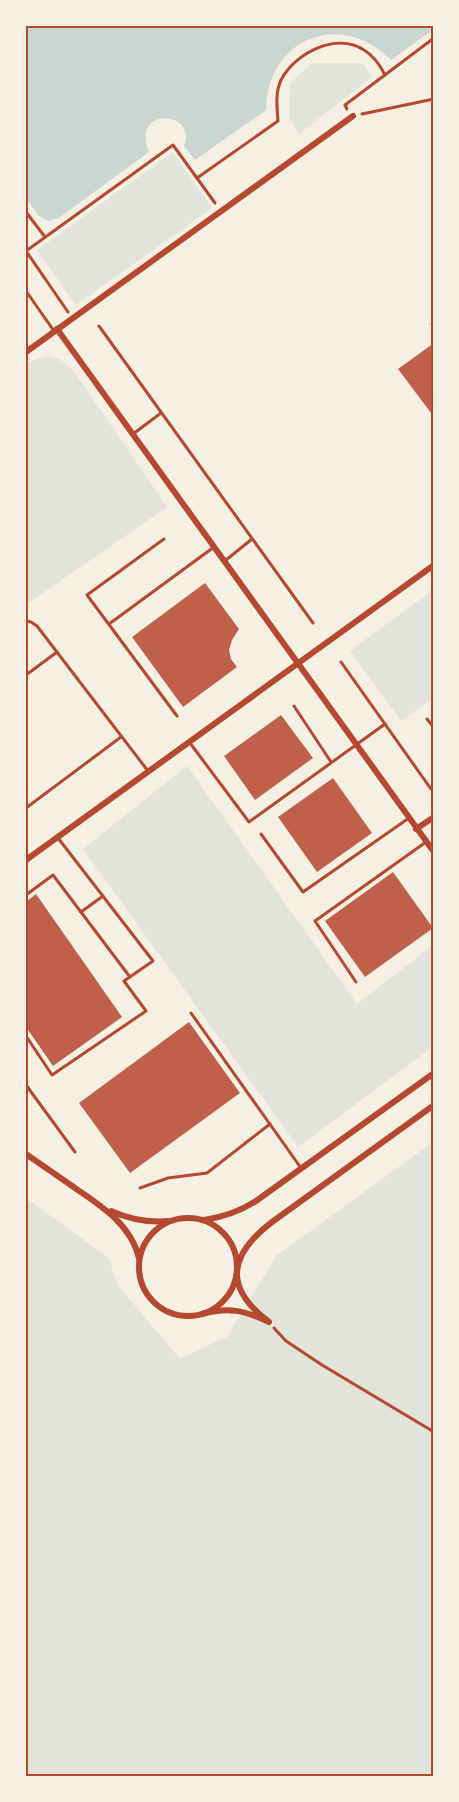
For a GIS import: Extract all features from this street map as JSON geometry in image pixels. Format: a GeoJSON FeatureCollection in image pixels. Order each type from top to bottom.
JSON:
{"type":"FeatureCollection","features":[{"type":"Feature","properties":{"kind":"street"},"geometry":{"type":"LineString","coordinates":[[26,351],[352,116]]}},
{"type":"Feature","properties":{"kind":"street"},"geometry":{"type":"LineString","coordinates":[[55,330],[133,434],[434,852]]}},
{"type":"Feature","properties":{"kind":"street"},"geometry":{"type":"LineString","coordinates":[[26,860],[434,565]]}},
{"type":"Feature","properties":{"kind":"street"},"geometry":{"type":"LineString","coordinates":[[416,829],[434,817]]}},
{"type":"Feature","properties":{"kind":"street"},"geometry":{"type":"LineString","coordinates":[[203,1220],[241,1211],[434,1073]]}},
{"type":"Feature","properties":{"kind":"street"},"geometry":{"type":"LineString","coordinates":[[202,1314],[210,1311],[225,1299],[235,1282],[238,1265],[248,1246],[264,1228],[434,1105]]}},
{"type":"Feature","properties":{"kind":"street"},"geometry":{"type":"LineString","coordinates":[[26,1154],[120,1222],[137,1252],[144,1290],[156,1304],[173,1314],[192,1316],[216,1310],[231,1310],[268,1322]]}},
{"type":"Feature","properties":{"kind":"street"},"geometry":{"type":"LineString","coordinates":[[102,1207],[134,1219],[152,1221],[194,1218],[203,1220],[220,1230],[227,1237],[235,1254],[238,1285],[244,1298],[268,1322]]}},
{"type":"Feature","properties":{"kind":"street"},"geometry":{"type":"LineString","coordinates":[[140,1262],[145,1243],[151,1235],[175,1220]]}},
{"type":"Feature","properties":{"kind":"lane"},"geometry":{"type":"LineString","coordinates":[[26,291],[55,330]]}},
{"type":"Feature","properties":{"kind":"lane"},"geometry":{"type":"LineString","coordinates":[[26,304],[32,300]]}},
{"type":"Feature","properties":{"kind":"lane"},"geometry":{"type":"LineString","coordinates":[[99,326],[313,623]]}},
{"type":"Feature","properties":{"kind":"lane"},"geometry":{"type":"LineString","coordinates":[[133,434],[161,413]]}},
{"type":"Feature","properties":{"kind":"lane"},"geometry":{"type":"LineString","coordinates":[[164,539],[87,595],[177,716]]}},
{"type":"Feature","properties":{"kind":"lane"},"geometry":{"type":"LineString","coordinates":[[224,561],[252,539]]}},
{"type":"Feature","properties":{"kind":"lane"},"geometry":{"type":"LineString","coordinates":[[109,624],[214,547]]}},
{"type":"Feature","properties":{"kind":"lane"},"geometry":{"type":"LineString","coordinates":[[26,621],[37,626],[148,771]]}},
{"type":"Feature","properties":{"kind":"lane"},"geometry":{"type":"LineString","coordinates":[[26,675],[57,652]]}},
{"type":"Feature","properties":{"kind":"lane"},"geometry":{"type":"LineString","coordinates":[[341,662],[431,789]]}},
{"type":"Feature","properties":{"kind":"lane"},"geometry":{"type":"LineString","coordinates":[[294,706],[332,762]]}},
{"type":"Feature","properties":{"kind":"lane"},"geometry":{"type":"LineString","coordinates":[[427,719],[434,728]]}},
{"type":"Feature","properties":{"kind":"lane"},"geometry":{"type":"LineString","coordinates":[[189,741],[249,822],[385,724]]}},
{"type":"Feature","properties":{"kind":"lane"},"geometry":{"type":"LineString","coordinates":[[26,808],[121,736]]}},
{"type":"Feature","properties":{"kind":"lane"},"geometry":{"type":"LineString","coordinates":[[261,834],[303,892],[409,818]]}},
{"type":"Feature","properties":{"kind":"lane"},"geometry":{"type":"LineString","coordinates":[[26,1036],[52,1075],[146,1011],[124,981],[153,961],[58,837]]}},
{"type":"Feature","properties":{"kind":"lane"},"geometry":{"type":"LineString","coordinates":[[356,982],[315,921],[426,842]]}},
{"type":"Feature","properties":{"kind":"lane"},"geometry":{"type":"LineString","coordinates":[[26,895],[53,875],[130,977]]}},
{"type":"Feature","properties":{"kind":"lane"},"geometry":{"type":"LineString","coordinates":[[81,912],[103,896]]}},
{"type":"Feature","properties":{"kind":"lane"},"geometry":{"type":"LineString","coordinates":[[191,1013],[302,1168]]}},
{"type":"Feature","properties":{"kind":"lane"},"geometry":{"type":"LineString","coordinates":[[26,1085],[75,1152]]}},
{"type":"Feature","properties":{"kind":"lane"},"geometry":{"type":"LineString","coordinates":[[140,1188],[168,1178],[207,1173],[270,1124]]}},
{"type":"Feature","properties":{"kind":"path"},"geometry":{"type":"LineString","coordinates":[[434,38],[345,105],[352,116],[434,99]]}},
{"type":"Feature","properties":{"kind":"path"},"geometry":{"type":"LineString","coordinates":[[197,178],[278,121],[276,99],[281,80],[293,64],[308,52],[326,45],[345,44],[363,49],[378,62],[385,75]]}},
{"type":"Feature","properties":{"kind":"path"},"geometry":{"type":"LineString","coordinates":[[72,318],[26,251],[173,145],[221,211]]}},
{"type":"Feature","properties":{"kind":"path"},"geometry":{"type":"LineString","coordinates":[[26,212],[45,237]]}},
{"type":"Feature","properties":{"kind":"path"},"geometry":{"type":"LineString","coordinates":[[268,1322],[286,1341],[322,1365],[434,1432]]}},
{"type":"Feature","properties":{"kind":"shaded area"},"geometry":{"type":"Polygon","coordinates":[[[26,26],[433,26],[434,29],[391,60],[371,45],[351,36],[330,34],[310,39],[293,49],[279,65],[270,85],[266,110],[195,160],[184,146],[186,134],[182,125],[165,118],[155,120],[148,127],[146,137],[149,152],[60,217],[48,221],[38,215],[26,198],[26,26]]]}},
{"type":"Feature","properties":{"kind":"shaded area"},"geometry":{"type":"Polygon","coordinates":[[[313,63],[362,63],[372,77],[299,134],[289,118],[290,83],[313,63]]]}},
{"type":"Feature","properties":{"kind":"shaded area"},"geometry":{"type":"Polygon","coordinates":[[[173,152],[212,208],[76,305],[37,250],[173,152]]]}},
{"type":"Feature","properties":{"kind":"shaded area"},"geometry":{"type":"Polygon","coordinates":[[[47,356],[60,359],[73,370],[167,507],[26,605],[26,365],[47,356]]]}},
{"type":"Feature","properties":{"kind":"shaded area"},"geometry":{"type":"Polygon","coordinates":[[[433,590],[433,698],[401,721],[350,651],[433,590]]]}},
{"type":"Feature","properties":{"kind":"shaded area"},"geometry":{"type":"Polygon","coordinates":[[[187,766],[357,1004],[433,945],[433,1047],[298,1147],[83,849],[187,766]]]}},
{"type":"Feature","properties":{"kind":"shaded area"},"geometry":{"type":"Polygon","coordinates":[[[433,1142],[433,1776],[26,1776],[26,1198],[109,1258],[117,1284],[180,1359],[228,1336],[276,1256],[433,1142]]]}},
{"type":"Feature","properties":{"kind":"building"},"geometry":{"type":"Polygon","coordinates":[[[434,343],[434,417],[398,369],[434,343]]]}},
{"type":"Feature","properties":{"kind":"building"},"geometry":{"type":"Polygon","coordinates":[[[205,583],[239,629],[229,650],[231,659],[237,667],[183,707],[132,637],[205,583]]]}},
{"type":"Feature","properties":{"kind":"building"},"geometry":{"type":"Polygon","coordinates":[[[281,715],[313,758],[255,800],[224,756],[281,715]]]}},
{"type":"Feature","properties":{"kind":"building"},"geometry":{"type":"Polygon","coordinates":[[[333,778],[372,833],[317,872],[278,817],[333,778]]]}},
{"type":"Feature","properties":{"kind":"building"},"geometry":{"type":"Polygon","coordinates":[[[393,872],[433,928],[365,977],[325,921],[393,872]]]}},
{"type":"Feature","properties":{"kind":"building"},"geometry":{"type":"Polygon","coordinates":[[[36,894],[122,1017],[53,1066],[26,1027],[26,902],[36,894]]]}},
{"type":"Feature","properties":{"kind":"building"},"geometry":{"type":"Polygon","coordinates":[[[189,1022],[240,1093],[130,1173],[79,1103],[189,1022]]]}}]}
